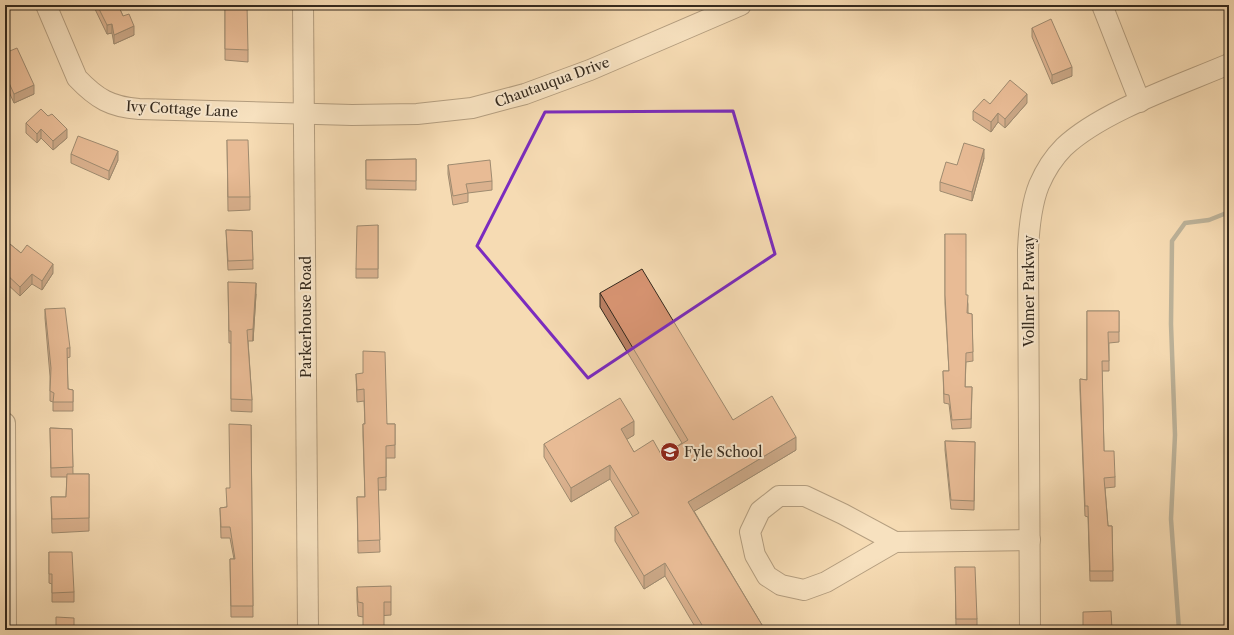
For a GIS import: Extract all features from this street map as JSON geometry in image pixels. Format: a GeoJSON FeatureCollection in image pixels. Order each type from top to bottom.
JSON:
{"type":"FeatureCollection","features":[{"type":"Feature","properties":{"kind":"street","name":"Ivy Cottage Lane"},"geometry":{"type":"LineString","coordinates":[[46,5],[77,78],[85,87],[108,103],[124,108],[139,109],[304,113]]}},
{"type":"Feature","properties":{"kind":"street","name":"Parkerhouse Road"},"geometry":{"type":"LineString","coordinates":[[303,5],[308,630]]}},
{"type":"Feature","properties":{"kind":"street","name":"Chautauqua Drive"},"geometry":{"type":"LineString","coordinates":[[304,113],[417,114],[465,109],[497,102],[525,94],[590,70],[741,5]]}},
{"type":"Feature","properties":{"kind":"street"},"geometry":{"type":"LineString","coordinates":[[1102,5],[1140,102]]}},
{"type":"Feature","properties":{"kind":"street","name":"Vollmer Parkway"},"geometry":{"type":"LineString","coordinates":[[1030,630],[1028,250],[1033,205],[1039,185],[1050,165],[1064,147],[1083,132],[1140,102],[1229,64]]}},
{"type":"Feature","properties":{"kind":"street"},"geometry":{"type":"LineString","coordinates":[[5,423],[6,630]]}},
{"type":"Feature","properties":{"kind":"street"},"geometry":{"type":"LineString","coordinates":[[895,542],[826,582],[804,590],[781,585],[767,576],[754,555],[750,532],[760,511],[779,496],[805,496],[843,514],[895,542],[1030,540]]}},
{"type":"Feature","properties":{"kind":"highlighted area"},"geometry":{"type":"Polygon","coordinates":[[[733,111],[775,254],[588,378],[477,246],[545,112],[733,111]]]}},
{"type":"Feature","properties":{"kind":"building"},"geometry":{"type":"Polygon","coordinates":[[[97,5],[118,5],[123,16],[129,14],[134,26],[114,35],[112,24],[107,25],[97,5]]]}},
{"type":"Feature","properties":{"kind":"building"},"geometry":{"type":"Polygon","coordinates":[[[225,5],[247,5],[248,50],[225,49],[225,5]]]}},
{"type":"Feature","properties":{"kind":"building"},"geometry":{"type":"Polygon","coordinates":[[[1051,19],[1072,67],[1052,75],[1032,28],[1051,19]]]}},
{"type":"Feature","properties":{"kind":"building"},"geometry":{"type":"Polygon","coordinates":[[[17,48],[34,85],[14,94],[5,74],[5,53],[17,48]]]}},
{"type":"Feature","properties":{"kind":"building"},"geometry":{"type":"Polygon","coordinates":[[[1010,80],[1027,94],[1005,119],[998,113],[991,122],[973,111],[984,99],[990,104],[1010,80]]]}},
{"type":"Feature","properties":{"kind":"building"},"geometry":{"type":"Polygon","coordinates":[[[41,109],[48,116],[52,114],[67,129],[53,141],[41,129],[37,134],[26,123],[41,109]]]}},
{"type":"Feature","properties":{"kind":"building"},"geometry":{"type":"Polygon","coordinates":[[[78,136],[118,151],[109,171],[71,154],[78,136]]]}},
{"type":"Feature","properties":{"kind":"building"},"geometry":{"type":"Polygon","coordinates":[[[227,140],[248,140],[250,197],[228,197],[227,140]]]}},
{"type":"Feature","properties":{"kind":"building"},"geometry":{"type":"Polygon","coordinates":[[[964,143],[984,149],[972,192],[940,182],[946,162],[957,165],[964,143]]]}},
{"type":"Feature","properties":{"kind":"building"},"geometry":{"type":"Polygon","coordinates":[[[416,159],[416,181],[366,180],[366,160],[416,159]]]}},
{"type":"Feature","properties":{"kind":"building"},"geometry":{"type":"Polygon","coordinates":[[[490,160],[492,181],[466,184],[468,193],[453,196],[448,165],[490,160]]]}},
{"type":"Feature","properties":{"kind":"building"},"geometry":{"type":"Polygon","coordinates":[[[378,225],[378,269],[356,269],[357,226],[378,225]]]}},
{"type":"Feature","properties":{"kind":"building"},"geometry":{"type":"Polygon","coordinates":[[[226,230],[252,231],[253,260],[228,261],[226,230]]]}},
{"type":"Feature","properties":{"kind":"building"},"geometry":{"type":"Polygon","coordinates":[[[945,234],[966,234],[966,295],[968,295],[967,313],[972,314],[973,352],[966,353],[965,387],[972,387],[971,419],[952,420],[949,395],[944,394],[943,371],[949,371],[945,295],[945,234]]]}},
{"type":"Feature","properties":{"kind":"building"},"geometry":{"type":"Polygon","coordinates":[[[5,240],[21,253],[27,245],[53,264],[42,281],[32,274],[20,287],[5,273],[5,240]]]}},
{"type":"Feature","properties":{"kind":"building"},"geometry":{"type":"Polygon","coordinates":[[[642,269],[733,420],[772,396],[796,437],[688,502],[765,630],[705,630],[665,563],[644,576],[615,527],[639,513],[610,465],[571,488],[544,444],[620,398],[634,421],[621,429],[634,452],[653,440],[662,456],[688,440],[600,293],[642,269]]]}},
{"type":"Feature","properties":{"kind":"building"},"geometry":{"type":"Polygon","coordinates":[[[228,282],[256,283],[253,329],[247,330],[252,400],[231,399],[231,331],[229,331],[228,282]]]}},
{"type":"Feature","properties":{"kind":"building"},"geometry":{"type":"Polygon","coordinates":[[[65,308],[70,348],[67,348],[68,389],[73,390],[73,402],[53,402],[54,393],[50,391],[51,368],[45,309],[65,308]]]}},
{"type":"Feature","properties":{"kind":"building"},"geometry":{"type":"Polygon","coordinates":[[[1087,311],[1119,311],[1119,332],[1108,332],[1109,361],[1102,361],[1104,451],[1114,451],[1115,477],[1104,478],[1108,526],[1112,526],[1113,571],[1090,571],[1088,506],[1085,506],[1080,379],[1087,380],[1087,311]]]}},
{"type":"Feature","properties":{"kind":"building"},"geometry":{"type":"Polygon","coordinates":[[[363,351],[385,352],[387,424],[395,424],[395,445],[386,446],[386,477],[378,478],[380,540],[358,541],[357,497],[365,497],[363,424],[365,424],[364,389],[357,390],[356,374],[363,373],[363,351]]]}},
{"type":"Feature","properties":{"kind":"building"},"geometry":{"type":"Polygon","coordinates":[[[229,424],[251,425],[253,606],[231,606],[230,559],[235,559],[230,527],[221,527],[220,508],[227,507],[226,488],[230,488],[229,424]]]}},
{"type":"Feature","properties":{"kind":"building"},"geometry":{"type":"Polygon","coordinates":[[[50,428],[72,429],[73,467],[51,468],[50,428]]]}},
{"type":"Feature","properties":{"kind":"building"},"geometry":{"type":"Polygon","coordinates":[[[945,441],[975,442],[974,501],[951,500],[945,441]]]}},
{"type":"Feature","properties":{"kind":"building"},"geometry":{"type":"Polygon","coordinates":[[[67,474],[89,474],[89,518],[52,519],[51,497],[66,497],[67,474]]]}},
{"type":"Feature","properties":{"kind":"building"},"geometry":{"type":"Polygon","coordinates":[[[49,552],[72,552],[74,592],[52,593],[52,574],[49,574],[49,552]]]}},
{"type":"Feature","properties":{"kind":"building"},"geometry":{"type":"Polygon","coordinates":[[[955,567],[975,567],[977,619],[956,619],[955,567]]]}},
{"type":"Feature","properties":{"kind":"building"},"geometry":{"type":"Polygon","coordinates":[[[391,586],[391,602],[384,602],[384,630],[363,630],[363,603],[358,602],[357,587],[391,586]]]}},
{"type":"Feature","properties":{"kind":"building"},"geometry":{"type":"Polygon","coordinates":[[[1111,611],[1112,630],[1083,630],[1083,612],[1111,611]]]}},
{"type":"Feature","properties":{"kind":"building"},"geometry":{"type":"Polygon","coordinates":[[[56,617],[74,618],[74,630],[56,630],[56,617]]]}},
{"type":"Feature","properties":{"kind":"building"},"geometry":{"type":"Polygon","coordinates":[[[231,627],[254,627],[254,630],[231,630],[231,627]]]}},
{"type":"Feature","properties":{"kind":"waterway"},"geometry":{"type":"LineString","coordinates":[[1179,630],[1171,519],[1175,435],[1171,324],[1172,241],[1185,223],[1209,220],[1229,212]]}},
{"type":"Feature","properties":{"kind":"place","name":"Fyle School"},"geometry":{"type":"Point","coordinates":[670,452]}}]}
